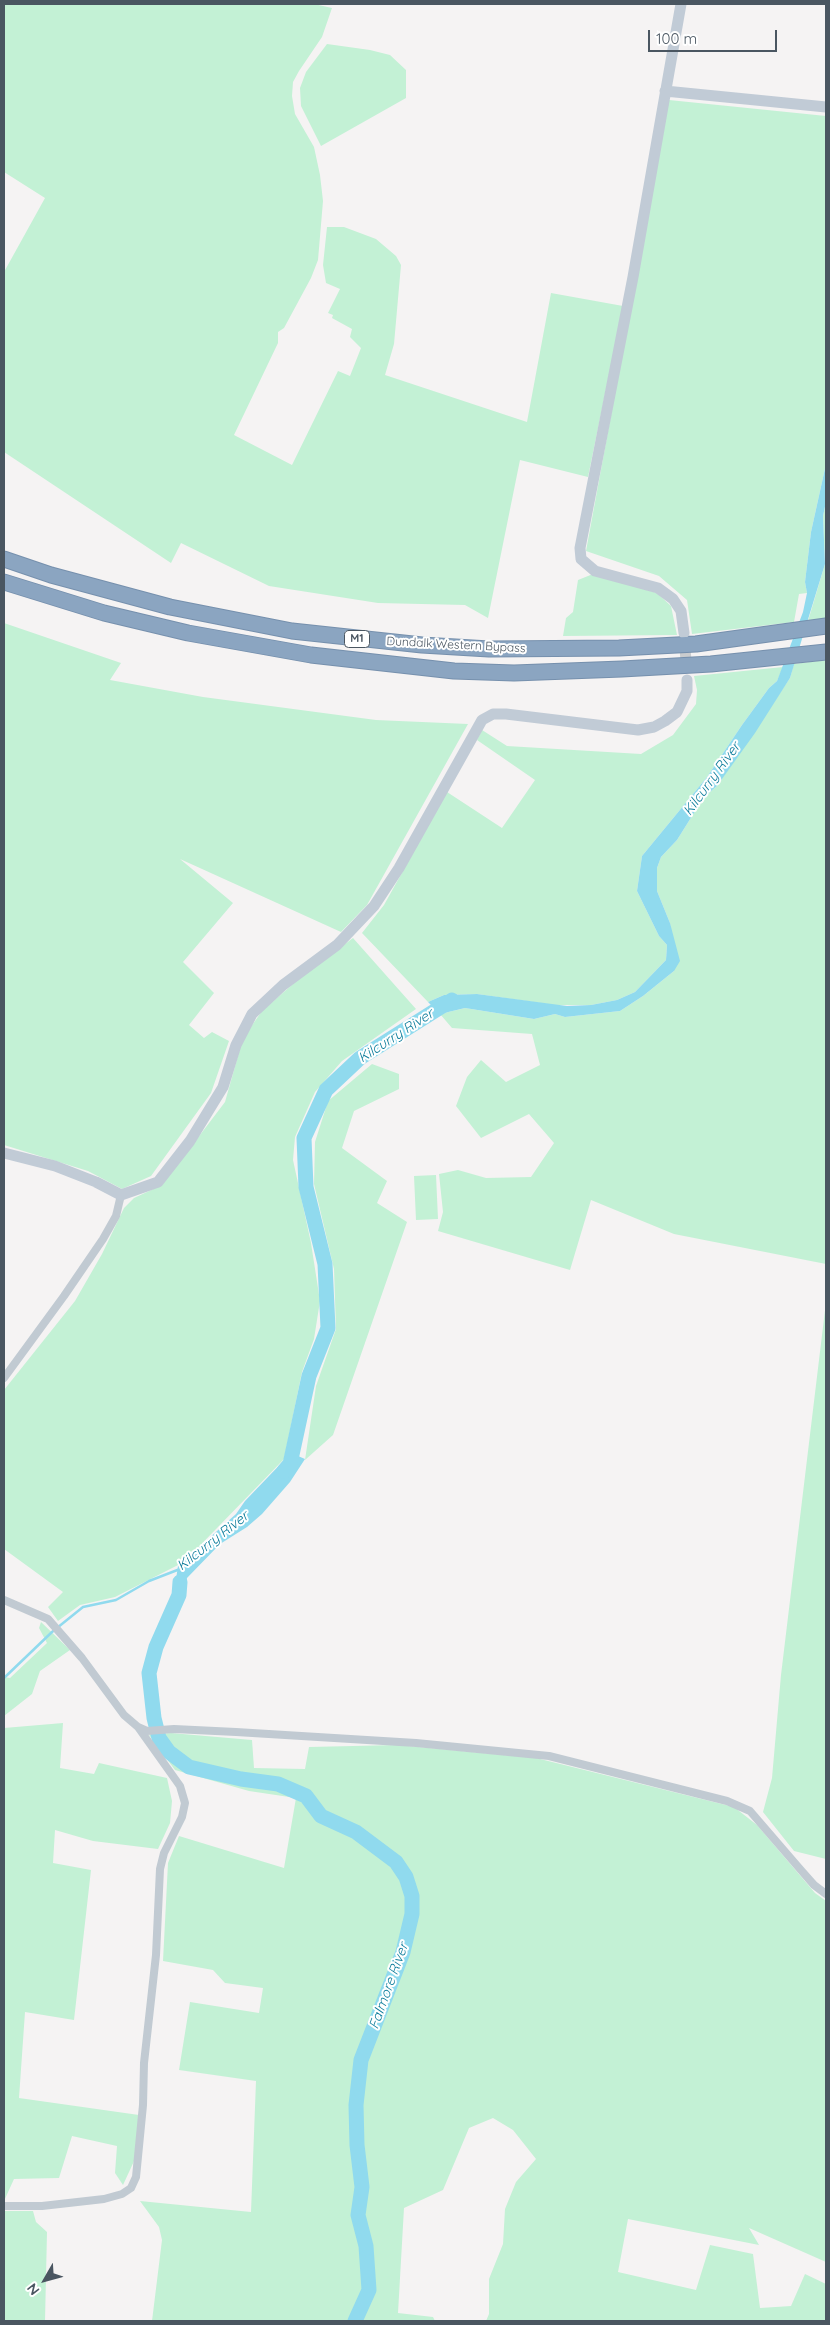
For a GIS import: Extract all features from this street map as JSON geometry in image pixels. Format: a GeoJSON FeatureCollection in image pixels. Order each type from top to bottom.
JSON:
{"type":"FeatureCollection","features":[{"type":"Feature","properties":{"kind":"highway","name":"Dundalk Western Bypass"},"geometry":{"type":"LineString","coordinates":[[4,559],[51,575],[170,608],[292,631],[422,646],[536,649],[619,648],[696,644],[822,627]]}},
{"type":"Feature","properties":{"kind":"highway","name":"Dundalk Western Bypass"},"geometry":{"type":"LineString","coordinates":[[4,582],[104,613],[188,633],[311,655],[454,671],[514,673],[622,670],[819,653]]}},
{"type":"Feature","properties":{"kind":"street"},"geometry":{"type":"LineString","coordinates":[[681,4],[633,277],[580,548],[581,559],[595,571],[651,586],[673,599],[681,611],[684,633]]}},
{"type":"Feature","properties":{"kind":"street"},"geometry":{"type":"LineString","coordinates":[[665,91],[826,107]]}},
{"type":"Feature","properties":{"kind":"street"},"geometry":{"type":"LineString","coordinates":[[4,1153],[55,1166],[96,1182],[121,1195],[158,1182],[190,1141],[223,1088],[236,1045],[252,1014],[283,985],[337,945],[374,906],[398,868],[482,720],[493,714],[638,730],[654,727],[677,712],[687,691],[687,680]]}},
{"type":"Feature","properties":{"kind":"street"},"geometry":{"type":"LineString","coordinates":[[4,1378],[103,1239],[116,1216],[121,1195]]}},
{"type":"Feature","properties":{"kind":"street"},"geometry":{"type":"LineString","coordinates":[[4,1600],[48,1619],[66,1639],[124,1715],[138,1727],[180,1786],[185,1803],[182,1817],[164,1853],[160,1869],[156,1955],[144,2063],[143,2105],[136,2176],[131,2188],[122,2194],[104,2199],[42,2206],[4,2206]]}},
{"type":"Feature","properties":{"kind":"street"},"geometry":{"type":"LineString","coordinates":[[138,1727],[147,1730],[174,1729],[416,1743],[543,1754],[718,1798],[750,1811],[809,1880],[826,1894]]}},
{"type":"Feature","properties":{"kind":"green space"},"geometry":{"type":"Polygon","coordinates":[[[4,4],[314,4],[332,8],[322,37],[293,82],[292,96],[295,114],[314,147],[320,175],[323,201],[318,260],[311,278],[284,328],[278,332],[278,343],[234,435],[292,465],[338,371],[350,376],[361,348],[350,337],[352,329],[332,318],[333,315],[328,313],[340,289],[326,283],[323,265],[327,227],[344,227],[376,239],[396,256],[401,265],[394,344],[385,375],[527,422],[551,293],[623,306],[588,477],[520,460],[488,618],[465,605],[378,603],[269,586],[181,543],[171,563],[4,452],[4,272],[45,198],[4,172],[4,4]]]}},
{"type":"Feature","properties":{"kind":"green space"},"geometry":{"type":"Polygon","coordinates":[[[327,44],[390,55],[406,70],[406,98],[321,146],[301,106],[300,88],[306,72],[327,44]]]}},
{"type":"Feature","properties":{"kind":"green space"},"geometry":{"type":"Polygon","coordinates":[[[669,100],[826,116],[826,464],[811,532],[805,582],[807,593],[799,594],[794,622],[692,634],[687,600],[659,576],[586,551],[669,100]]]}},
{"type":"Feature","properties":{"kind":"green space"},"geometry":{"type":"Polygon","coordinates":[[[826,502],[826,619],[808,621],[825,564],[823,516],[826,502]]]}},
{"type":"Feature","properties":{"kind":"green space"},"geometry":{"type":"Polygon","coordinates":[[[593,574],[657,593],[671,606],[677,635],[563,636],[566,618],[573,612],[578,580],[593,574]]]}},
{"type":"Feature","properties":{"kind":"green space"},"geometry":{"type":"Polygon","coordinates":[[[4,623],[121,663],[110,680],[203,697],[376,720],[468,724],[367,905],[341,932],[180,859],[233,903],[183,962],[214,993],[189,1025],[204,1038],[212,1032],[229,1041],[211,1093],[151,1176],[122,1189],[88,1171],[4,1145],[4,623]]]}},
{"type":"Feature","properties":{"kind":"green space"},"geometry":{"type":"Polygon","coordinates":[[[826,660],[826,1264],[674,1234],[591,1200],[570,1270],[438,1231],[443,1212],[439,1174],[458,1170],[486,1178],[531,1177],[554,1143],[529,1114],[481,1138],[456,1106],[467,1077],[481,1060],[506,1082],[540,1065],[532,1034],[452,1028],[440,1014],[465,1008],[534,1019],[555,1014],[565,1017],[620,1011],[643,996],[674,971],[670,923],[657,891],[657,868],[661,857],[677,840],[704,797],[717,786],[790,678],[794,664],[826,660]]]}},
{"type":"Feature","properties":{"kind":"green space"},"geometry":{"type":"Polygon","coordinates":[[[783,667],[777,681],[769,688],[742,725],[707,777],[642,856],[637,891],[659,936],[667,945],[666,960],[635,992],[617,1000],[591,1005],[554,1005],[477,994],[444,995],[428,1002],[362,933],[384,905],[447,792],[502,828],[535,780],[477,740],[482,730],[507,746],[641,754],[673,735],[696,704],[697,690],[694,676],[783,667]]]}},
{"type":"Feature","properties":{"kind":"green space"},"geometry":{"type":"Polygon","coordinates":[[[353,938],[416,1009],[342,1061],[315,1092],[295,1137],[293,1160],[311,1243],[320,1301],[314,1339],[302,1372],[284,1459],[184,1562],[115,1597],[80,1605],[58,1621],[48,1607],[63,1592],[4,1549],[4,1390],[75,1301],[102,1254],[124,1208],[134,1198],[162,1185],[225,1102],[243,1038],[262,1011],[301,977],[353,938]]]}},
{"type":"Feature","properties":{"kind":"green space"},"geometry":{"type":"Polygon","coordinates":[[[372,1064],[399,1074],[399,1089],[354,1111],[342,1148],[387,1181],[377,1203],[407,1222],[333,1435],[305,1460],[316,1386],[336,1329],[334,1269],[314,1184],[315,1142],[328,1101],[372,1064]]]}},
{"type":"Feature","properties":{"kind":"green space"},"geometry":{"type":"Polygon","coordinates":[[[436,1175],[438,1219],[416,1220],[414,1176],[436,1175]]]}},
{"type":"Feature","properties":{"kind":"green space"},"geometry":{"type":"Polygon","coordinates":[[[826,1302],[826,1859],[794,1851],[763,1812],[772,1778],[781,1675],[826,1302]]]}},
{"type":"Feature","properties":{"kind":"green space"},"geometry":{"type":"Polygon","coordinates":[[[41,1622],[70,1650],[40,1671],[32,1694],[4,1716],[4,1677],[10,1678],[47,1643],[39,1628],[41,1622]]]}},
{"type":"Feature","properties":{"kind":"green space"},"geometry":{"type":"Polygon","coordinates":[[[63,1723],[60,1768],[94,1774],[99,1763],[167,1778],[172,1801],[170,1823],[158,1849],[93,1841],[55,1830],[53,1863],[91,1870],[74,2020],[25,2012],[19,2098],[139,2115],[135,2159],[123,2185],[115,2173],[117,2146],[72,2136],[59,2178],[14,2179],[4,2201],[4,1728],[63,1723]]]}},
{"type":"Feature","properties":{"kind":"green space"},"geometry":{"type":"Polygon","coordinates":[[[171,1733],[252,1740],[254,1768],[305,1769],[309,1747],[397,1745],[536,1758],[734,1807],[757,1825],[815,1893],[826,1901],[826,2262],[749,2228],[759,2245],[628,2219],[618,2272],[696,2290],[710,2245],[753,2254],[760,2308],[791,2306],[805,2274],[826,2284],[826,2321],[486,2321],[489,2314],[489,2279],[503,2244],[505,2209],[516,2182],[536,2159],[513,2130],[493,2118],[469,2128],[443,2190],[404,2208],[398,2313],[433,2317],[435,2321],[152,2321],[162,2240],[159,2227],[140,2201],[251,2212],[256,2081],[179,2070],[190,2002],[259,2013],[263,1988],[225,1983],[213,1970],[163,1961],[168,1863],[179,1836],[284,1868],[296,1798],[249,1791],[175,1770],[149,1735],[171,1733]]]}},
{"type":"Feature","properties":{"kind":"green space"},"geometry":{"type":"Polygon","coordinates":[[[4,2211],[33,2211],[36,2222],[47,2232],[45,2321],[4,2321],[4,2211]]]}},
{"type":"Feature","properties":{"kind":"water"},"geometry":{"type":"Polygon","coordinates":[[[826,464],[826,502],[823,516],[825,564],[790,678],[755,733],[717,786],[704,797],[677,840],[661,857],[657,868],[657,891],[670,923],[680,961],[674,971],[643,996],[620,1011],[565,1017],[555,1014],[534,1019],[465,1008],[440,1014],[428,1002],[444,995],[477,994],[567,1006],[591,1005],[617,1000],[635,992],[666,960],[667,945],[659,936],[637,891],[642,856],[707,777],[742,725],[769,688],[777,681],[803,612],[807,593],[805,582],[811,532],[826,464]]]}},
{"type":"Feature","properties":{"kind":"water"},"geometry":{"type":"Polygon","coordinates":[[[291,1453],[305,1459],[290,1482],[262,1514],[247,1527],[220,1544],[187,1578],[180,1602],[173,1599],[178,1566],[236,1514],[245,1501],[291,1453]]]}},
{"type":"Feature","properties":{"kind":"waterway","name":"Kilcurry River"},"geometry":{"type":"LineString","coordinates":[[284,1471],[290,1464],[309,1376],[328,1328],[325,1264],[306,1187],[304,1138],[326,1090],[360,1058],[452,1000]]}},
{"type":"Feature","properties":{"kind":"waterway","name":"Kilcurry River"},"geometry":{"type":"LineString","coordinates":[[4,1678],[52,1632],[83,1607],[116,1600],[149,1581],[180,1569]]}},
{"type":"Feature","properties":{"kind":"waterway","name":"Falmore River"},"geometry":{"type":"LineString","coordinates":[[180,1582],[179,1595],[156,1647],[149,1673],[154,1718],[159,1738],[169,1752],[189,1767],[241,1779],[278,1784],[306,1796],[321,1816],[356,1832],[396,1862],[406,1877],[412,1896],[412,1914],[403,1952],[361,2060],[356,2105],[357,2145],[362,2187],[358,2215],[366,2246],[369,2290],[355,2321]]}},
{"type":"Feature","properties":{"kind":"tunnel"},"geometry":{"type":"LineString","coordinates":[[684,636],[687,673]]}}]}
